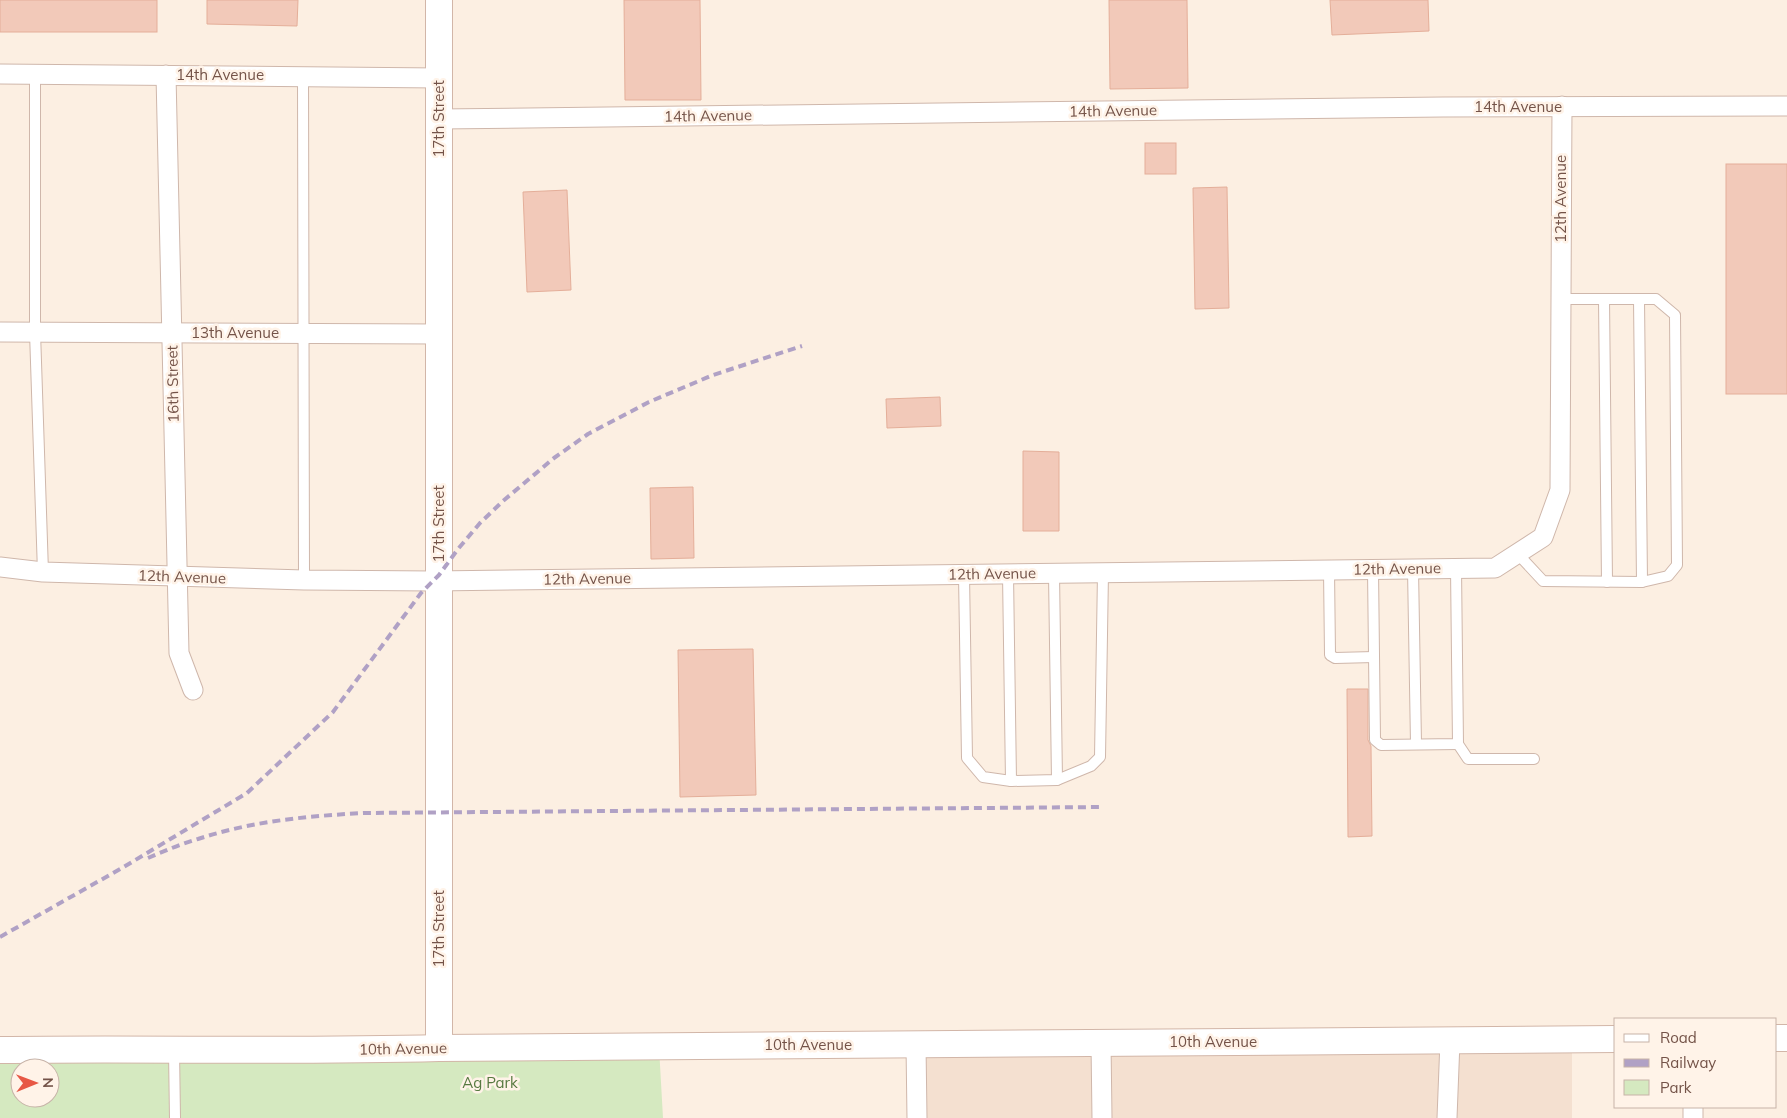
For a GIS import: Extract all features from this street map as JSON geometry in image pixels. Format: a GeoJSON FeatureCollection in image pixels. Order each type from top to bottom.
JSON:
{"type":"FeatureCollection","features":[{"type":"Feature","properties":{"kind":"main road","name":"17th Street"},"geometry":{"type":"LineString","coordinates":[[439,0],[439,1048]]}},
{"type":"Feature","properties":{"kind":"main road","name":"10th Avenue"},"geometry":{"type":"LineString","coordinates":[[0,1050],[338,1050],[1614,1039]]}},
{"type":"Feature","properties":{"kind":"street","name":"14th Avenue"},"geometry":{"type":"LineString","coordinates":[[0,74],[439,78]]}},
{"type":"Feature","properties":{"kind":"street","name":"16th Street"},"geometry":{"type":"LineString","coordinates":[[166,75],[179,653],[192,690]]}},
{"type":"Feature","properties":{"kind":"street","name":"14th Avenue"},"geometry":{"type":"LineString","coordinates":[[439,119],[1562,106],[1787,106]]}},
{"type":"Feature","properties":{"kind":"street","name":"12th Avenue"},"geometry":{"type":"LineString","coordinates":[[0,567],[42,572],[177,577],[439,581],[1495,568],[1542,537],[1560,490],[1562,106]]}},
{"type":"Feature","properties":{"kind":"street","name":"13th Avenue"},"geometry":{"type":"LineString","coordinates":[[0,332],[439,334]]}},
{"type":"Feature","properties":{"kind":"street"},"geometry":{"type":"LineString","coordinates":[[1447,1118],[1450,1041]]}},
{"type":"Feature","properties":{"kind":"street"},"geometry":{"type":"LineString","coordinates":[[1101,1043],[1102,1118]]}},
{"type":"Feature","properties":{"kind":"street"},"geometry":{"type":"LineString","coordinates":[[916,1045],[917,1118]]}},
{"type":"Feature","properties":{"kind":"lane"},"geometry":{"type":"LineString","coordinates":[[35,75],[34,332],[42,572]]}},
{"type":"Feature","properties":{"kind":"lane"},"geometry":{"type":"LineString","coordinates":[[303,76],[304,580]]}},
{"type":"Feature","properties":{"kind":"lane"},"geometry":{"type":"LineString","coordinates":[[1517,554],[1543,582],[1642,582],[1668,576],[1677,565],[1675,315],[1656,299],[1561,299]]}},
{"type":"Feature","properties":{"kind":"lane"},"geometry":{"type":"LineString","coordinates":[[1604,299],[1607,582]]}},
{"type":"Feature","properties":{"kind":"lane"},"geometry":{"type":"LineString","coordinates":[[1640,299],[1642,582]]}},
{"type":"Feature","properties":{"kind":"lane"},"geometry":{"type":"LineString","coordinates":[[1456,568],[1458,744],[1468,759],[1534,759]]}},
{"type":"Feature","properties":{"kind":"lane"},"geometry":{"type":"LineString","coordinates":[[1413,569],[1416,744]]}},
{"type":"Feature","properties":{"kind":"lane"},"geometry":{"type":"LineString","coordinates":[[1329,570],[1330,655],[1335,658],[1374,657]]}},
{"type":"Feature","properties":{"kind":"lane"},"geometry":{"type":"LineString","coordinates":[[1373,570],[1375,740],[1381,745],[1458,744]]}},
{"type":"Feature","properties":{"kind":"lane"},"geometry":{"type":"LineString","coordinates":[[964,575],[967,758],[983,777],[1011,781],[1057,780],[1091,766],[1100,757],[1103,573]]}},
{"type":"Feature","properties":{"kind":"lane"},"geometry":{"type":"LineString","coordinates":[[1008,574],[1011,781]]}},
{"type":"Feature","properties":{"kind":"lane"},"geometry":{"type":"LineString","coordinates":[[1054,574],[1057,780]]}},
{"type":"Feature","properties":{"kind":"lane"},"geometry":{"type":"LineString","coordinates":[[174,1049],[175,1118]]}},
{"type":"Feature","properties":{"kind":"shaded area"},"geometry":{"type":"Polygon","coordinates":[[[1572,1040],[1572,1118],[917,1118],[916,1045],[1572,1040]]]}},
{"type":"Feature","properties":{"kind":"green space","name":"Ag Park"},"geometry":{"type":"Polygon","coordinates":[[[659,1047],[663,1118],[0,1118],[0,1050],[659,1047]]]}},
{"type":"Feature","properties":{"kind":"building"},"geometry":{"type":"Polygon","coordinates":[[[0,0],[157,0],[157,32],[0,32],[0,0]]]}},
{"type":"Feature","properties":{"kind":"building"},"geometry":{"type":"Polygon","coordinates":[[[207,0],[298,0],[297,26],[207,24],[207,0]]]}},
{"type":"Feature","properties":{"kind":"building"},"geometry":{"type":"Polygon","coordinates":[[[624,0],[700,0],[701,100],[625,100],[624,0]]]}},
{"type":"Feature","properties":{"kind":"building"},"geometry":{"type":"Polygon","coordinates":[[[1109,0],[1187,0],[1188,88],[1110,89],[1109,0]]]}},
{"type":"Feature","properties":{"kind":"building"},"geometry":{"type":"Polygon","coordinates":[[[1330,0],[1428,0],[1429,31],[1332,35],[1330,0]]]}},
{"type":"Feature","properties":{"kind":"building"},"geometry":{"type":"Polygon","coordinates":[[[1145,143],[1176,143],[1176,174],[1145,174],[1145,143]]]}},
{"type":"Feature","properties":{"kind":"building"},"geometry":{"type":"Polygon","coordinates":[[[1726,164],[1787,164],[1787,394],[1726,394],[1726,164]]]}},
{"type":"Feature","properties":{"kind":"building"},"geometry":{"type":"Polygon","coordinates":[[[1227,187],[1229,308],[1195,309],[1193,188],[1227,187]]]}},
{"type":"Feature","properties":{"kind":"building"},"geometry":{"type":"Polygon","coordinates":[[[567,190],[571,290],[527,292],[523,192],[567,190]]]}},
{"type":"Feature","properties":{"kind":"building"},"geometry":{"type":"Polygon","coordinates":[[[940,397],[941,426],[887,428],[886,399],[940,397]]]}},
{"type":"Feature","properties":{"kind":"building"},"geometry":{"type":"Polygon","coordinates":[[[1023,451],[1059,452],[1059,531],[1023,531],[1023,451]]]}},
{"type":"Feature","properties":{"kind":"building"},"geometry":{"type":"Polygon","coordinates":[[[693,487],[694,558],[651,559],[650,488],[693,487]]]}},
{"type":"Feature","properties":{"kind":"building"},"geometry":{"type":"Polygon","coordinates":[[[753,649],[756,795],[680,797],[678,650],[753,649]]]}},
{"type":"Feature","properties":{"kind":"building"},"geometry":{"type":"Polygon","coordinates":[[[1347,689],[1368,689],[1372,836],[1348,837],[1347,689]]]}},
{"type":"Feature","properties":{"kind":"railway"},"geometry":{"type":"LineString","coordinates":[[0,937],[122,868],[247,793],[333,712],[421,593],[439,575],[480,523],[554,458],[588,434],[649,402],[713,375],[802,346]]}},
{"type":"Feature","properties":{"kind":"railway"},"geometry":{"type":"LineString","coordinates":[[148,858],[192,841],[239,828],[301,818],[364,813],[1103,807]]}}]}
